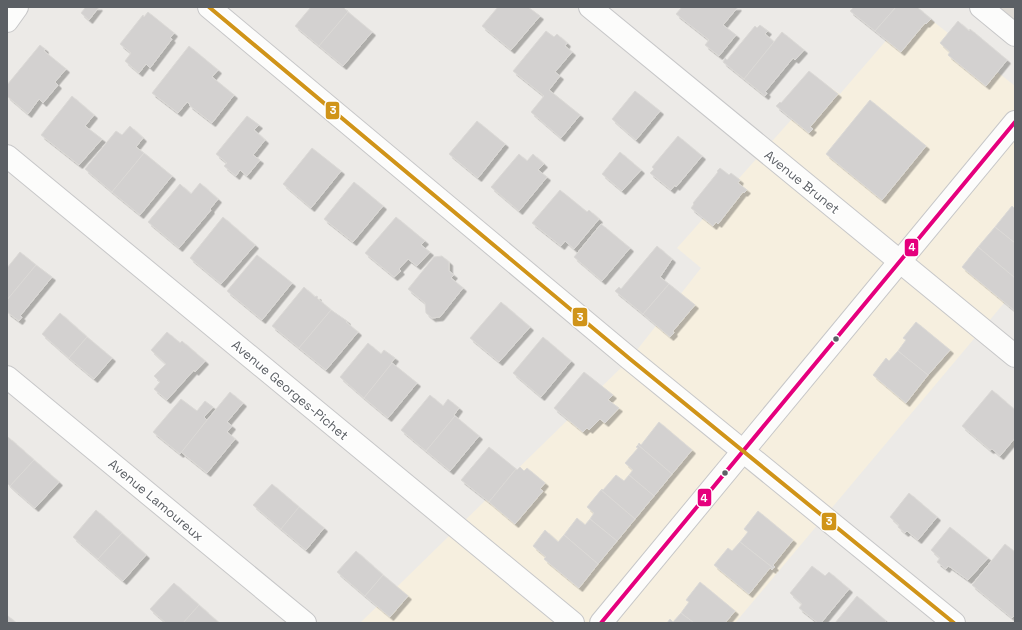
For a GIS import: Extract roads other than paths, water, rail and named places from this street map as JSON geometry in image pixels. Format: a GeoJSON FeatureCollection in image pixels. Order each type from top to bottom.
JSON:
{"type":"FeatureCollection","features":[{"type":"Feature","properties":{"kind":"street"},"geometry":{"type":"LineString","coordinates":[[7,21],[18,7]]}},
{"type":"Feature","properties":{"kind":"street"},"geometry":{"type":"LineString","coordinates":[[209,7],[630,359],[954,623]]}},
{"type":"Feature","properties":{"kind":"street","name":"Avenue Brunet"},"geometry":{"type":"LineString","coordinates":[[590,7],[1015,356]]}},
{"type":"Feature","properties":{"kind":"street"},"geometry":{"type":"LineString","coordinates":[[982,7],[1015,35]]}},
{"type":"Feature","properties":{"kind":"street"},"geometry":{"type":"LineString","coordinates":[[601,623],[1015,122]]}},
{"type":"Feature","properties":{"kind":"street","name":"Avenue Georges-Pichet"},"geometry":{"type":"LineString","coordinates":[[7,156],[573,623]]}},
{"type":"Feature","properties":{"kind":"street","name":"Avenue Lamoureux"},"geometry":{"type":"LineString","coordinates":[[7,377],[305,623]]}}]}
